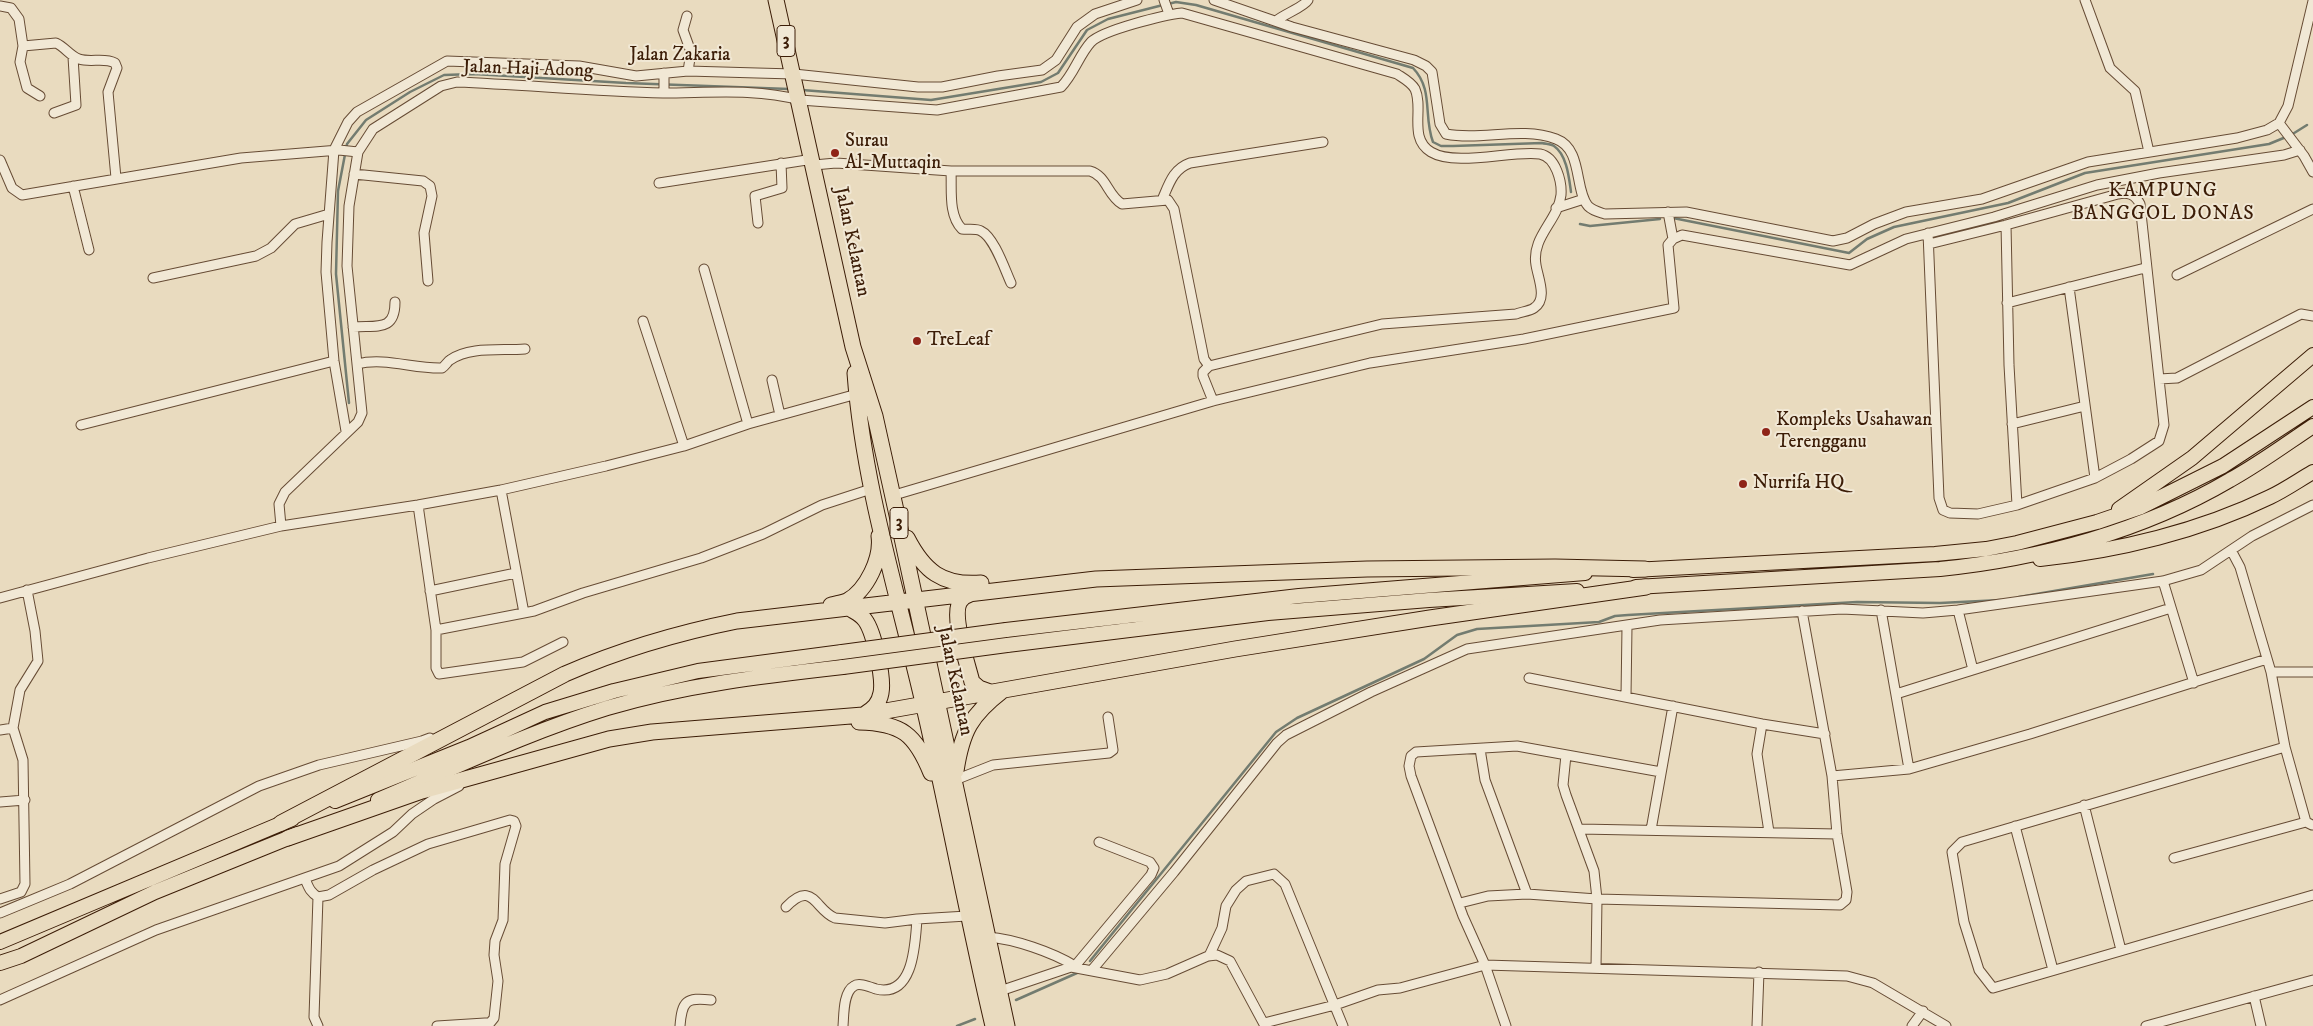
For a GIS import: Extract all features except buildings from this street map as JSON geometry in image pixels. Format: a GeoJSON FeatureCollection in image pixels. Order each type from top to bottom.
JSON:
{"type":"FeatureCollection","features":[{"type":"Feature","properties":{"kind":"highway","name":"Jalan Kelantan"},"geometry":{"type":"LineString","coordinates":[[776,0],[814,162],[853,347],[874,416],[916,601],[946,812],[967,916],[993,1026]]}},
{"type":"Feature","properties":{"kind":"highway","name":"Jalan Kelantan"},"geometry":{"type":"LineString","coordinates":[[853,347],[856,394],[873,496],[900,603],[955,780],[1007,1026]]}},
{"type":"Feature","properties":{"kind":"highway"},"geometry":{"type":"LineString","coordinates":[[788,615],[847,601],[862,586],[875,566],[880,540],[873,496]]}},
{"type":"Feature","properties":{"kind":"highway"},"geometry":{"type":"LineString","coordinates":[[899,524],[914,553],[928,570],[955,582],[967,584],[1022,580],[1056,582]]}},
{"type":"Feature","properties":{"kind":"highway"},"geometry":{"type":"LineString","coordinates":[[281,823],[416,754],[509,703],[599,659],[691,630],[737,621],[900,603],[1056,582],[1287,571],[1555,567],[1645,569]]}},
{"type":"Feature","properties":{"kind":"highway"},"geometry":{"type":"LineString","coordinates":[[288,838],[422,791],[609,739],[652,732],[863,715],[1411,621],[1646,587]]}},
{"type":"Feature","properties":{"kind":"highway"},"geometry":{"type":"LineString","coordinates":[[976,592],[962,598],[958,606],[957,621],[972,682],[979,688],[996,691]]}},
{"type":"Feature","properties":{"kind":"highway"},"geometry":{"type":"LineString","coordinates":[[849,608],[866,620],[873,639],[881,683],[881,694],[875,707],[863,715]]}},
{"type":"Feature","properties":{"kind":"highway"},"geometry":{"type":"LineString","coordinates":[[955,780],[963,734],[977,713],[996,691]]}},
{"type":"Feature","properties":{"kind":"highway"},"geometry":{"type":"LineString","coordinates":[[828,719],[893,725],[911,737],[923,754],[946,812]]}},
{"type":"Feature","properties":{"kind":"main road"},"geometry":{"type":"LineString","coordinates":[[2097,522],[2132,501],[2192,458],[2313,355]]}},
{"type":"Feature","properties":{"kind":"main road"},"geometry":{"type":"LineString","coordinates":[[0,942],[281,823],[469,747],[545,712],[657,679],[698,671],[1006,630],[1299,596],[1645,569],[1986,549],[2034,539],[2097,522],[2141,507],[2223,466],[2313,407]]}},
{"type":"Feature","properties":{"kind":"main road"},"geometry":{"type":"LineString","coordinates":[[1962,567],[2066,546],[2140,524],[2229,481],[2313,426]]}},
{"type":"Feature","properties":{"kind":"main road"},"geometry":{"type":"LineString","coordinates":[[0,964],[21,956],[155,892],[288,838],[546,728],[608,708],[704,684],[1277,612],[1429,600],[1962,567],[2066,556],[2142,541],[2198,526],[2272,496],[2313,472]]}},
{"type":"Feature","properties":{"kind":"street"},"geometry":{"type":"LineString","coordinates":[[797,88],[933,88],[998,76],[1033,72],[1049,66],[1077,27],[1094,14],[1137,0]]}},
{"type":"Feature","properties":{"kind":"street"},"geometry":{"type":"LineString","coordinates":[[1164,0],[1168,12]]}},
{"type":"Feature","properties":{"kind":"street"},"geometry":{"type":"LineString","coordinates":[[1214,0],[1276,22],[1414,60],[1426,66],[1432,72],[1440,124],[1446,134],[1458,136],[1531,134],[1558,139],[1574,158],[1584,199],[1595,211],[1605,214],[1686,212],[1833,241],[1847,238],[1874,224],[1906,212],[1982,199],[2088,162],[2237,138],[2281,125]]}},
{"type":"Feature","properties":{"kind":"street"},"geometry":{"type":"LineString","coordinates":[[1276,22],[1288,11],[1303,6],[1308,0]]}},
{"type":"Feature","properties":{"kind":"street"},"geometry":{"type":"LineString","coordinates":[[2085,0],[2110,68],[2135,91],[2149,152]]}},
{"type":"Feature","properties":{"kind":"street"},"geometry":{"type":"LineString","coordinates":[[2281,125],[2288,106],[2313,1]]}},
{"type":"Feature","properties":{"kind":"street"},"geometry":{"type":"LineString","coordinates":[[0,6],[11,8],[19,19],[23,46],[20,62],[27,88],[40,96]]}},
{"type":"Feature","properties":{"kind":"street"},"geometry":{"type":"LineString","coordinates":[[797,88],[937,110],[1050,90],[1061,87],[1067,81],[1091,42],[1105,34],[1168,12],[1182,13],[1397,74],[1414,88],[1418,101],[1418,134],[1420,141],[1430,152],[1461,158],[1540,154],[1548,158],[1558,175],[1561,195],[1538,242],[1536,263],[1542,290],[1539,302],[1534,308],[1516,314],[1382,324],[1208,366],[1203,372],[1203,376],[1212,398]]}},
{"type":"Feature","properties":{"kind":"street"},"geometry":{"type":"LineString","coordinates":[[687,16],[683,30],[691,52],[688,71]]}},
{"type":"Feature","properties":{"kind":"street"},"geometry":{"type":"LineString","coordinates":[[23,46],[56,43],[73,57],[81,60],[110,60],[115,63],[117,68],[108,92],[116,178]]}},
{"type":"Feature","properties":{"kind":"street"},"geometry":{"type":"LineString","coordinates":[[54,113],[76,105],[73,57]]}},
{"type":"Feature","properties":{"kind":"street","name":"Jalan Zakaria"},"geometry":{"type":"LineString","coordinates":[[346,431],[334,361],[326,272],[329,214],[336,150],[348,122],[358,112],[447,61],[579,66],[636,76],[664,76],[688,71],[797,88]]}},
{"type":"Feature","properties":{"kind":"street"},"geometry":{"type":"LineString","coordinates":[[664,76],[664,91]]}},
{"type":"Feature","properties":{"kind":"street","name":"Jalan Haji Adong"},"geometry":{"type":"LineString","coordinates":[[281,526],[279,504],[285,492],[346,431],[358,422],[362,413],[347,266],[349,206],[356,152],[373,128],[441,86],[457,82],[778,94],[797,88]]}},
{"type":"Feature","properties":{"kind":"street"},"geometry":{"type":"LineString","coordinates":[[2281,125],[2305,151],[2313,172]]}},
{"type":"Feature","properties":{"kind":"street"},"geometry":{"type":"LineString","coordinates":[[1162,200],[1175,174],[1183,165],[1323,142]]}},
{"type":"Feature","properties":{"kind":"street"},"geometry":{"type":"LineString","coordinates":[[0,160],[12,188],[22,195],[241,158],[336,150],[356,152]]}},
{"type":"Feature","properties":{"kind":"street"},"geometry":{"type":"LineString","coordinates":[[891,496],[1212,398],[1370,363],[1524,339],[1674,308],[1668,246],[1673,239],[1682,235],[1850,265],[1859,262],[1890,244],[1994,217],[2111,182],[2305,151]]}},
{"type":"Feature","properties":{"kind":"street"},"geometry":{"type":"LineString","coordinates":[[659,183],[781,163],[814,162],[950,171],[1090,171],[1098,174],[1114,199],[1122,204],[1170,201],[1174,209],[1204,359],[1208,366]]}},
{"type":"Feature","properties":{"kind":"street"},"geometry":{"type":"LineString","coordinates":[[758,223],[755,196],[782,188],[781,163]]}},
{"type":"Feature","properties":{"kind":"street"},"geometry":{"type":"LineString","coordinates":[[950,171],[953,215],[956,224],[962,229],[980,230],[986,234],[1011,284]]}},
{"type":"Feature","properties":{"kind":"street"},"geometry":{"type":"LineString","coordinates":[[354,174],[423,181],[430,186],[432,196],[424,233],[428,281]]}},
{"type":"Feature","properties":{"kind":"street"},"geometry":{"type":"LineString","coordinates":[[73,186],[89,250]]}},
{"type":"Feature","properties":{"kind":"street"},"geometry":{"type":"LineString","coordinates":[[1928,233],[1940,504],[1944,510],[1950,513],[1978,514],[2017,505],[2094,478],[2131,459],[2159,441],[2164,425],[2140,204],[2137,198],[2130,194],[2118,194],[1929,244]]}},
{"type":"Feature","properties":{"kind":"street"},"geometry":{"type":"LineString","coordinates":[[1556,208],[1584,199]]}},
{"type":"Feature","properties":{"kind":"street"},"geometry":{"type":"LineString","coordinates":[[2177,275],[2313,209]]}},
{"type":"Feature","properties":{"kind":"street"},"geometry":{"type":"LineString","coordinates":[[1668,212],[1673,239]]}},
{"type":"Feature","properties":{"kind":"street"},"geometry":{"type":"LineString","coordinates":[[153,278],[256,256],[271,248],[295,224],[329,214]]}},
{"type":"Feature","properties":{"kind":"street"},"geometry":{"type":"LineString","coordinates":[[2006,225],[2007,303],[2017,505]]}},
{"type":"Feature","properties":{"kind":"street"},"geometry":{"type":"LineString","coordinates":[[2007,303],[2146,268]]}},
{"type":"Feature","properties":{"kind":"street"},"geometry":{"type":"LineString","coordinates":[[704,269],[748,424]]}},
{"type":"Feature","properties":{"kind":"street"},"geometry":{"type":"LineString","coordinates":[[2069,287],[2094,478]]}},
{"type":"Feature","properties":{"kind":"street"},"geometry":{"type":"LineString","coordinates":[[353,327],[384,325],[392,321],[395,316],[395,302]]}},
{"type":"Feature","properties":{"kind":"street"},"geometry":{"type":"LineString","coordinates":[[2159,379],[2177,378],[2301,314],[2313,316]]}},
{"type":"Feature","properties":{"kind":"street"},"geometry":{"type":"LineString","coordinates":[[643,321],[684,446]]}},
{"type":"Feature","properties":{"kind":"street"},"geometry":{"type":"LineString","coordinates":[[357,364],[367,361],[410,364],[425,368],[442,368],[449,360],[480,349],[498,352],[525,349]]}},
{"type":"Feature","properties":{"kind":"street"},"geometry":{"type":"LineString","coordinates":[[81,425],[334,361]]}},
{"type":"Feature","properties":{"kind":"street"},"geometry":{"type":"LineString","coordinates":[[772,380],[780,415]]}},
{"type":"Feature","properties":{"kind":"street"},"geometry":{"type":"LineString","coordinates":[[0,598],[281,526],[501,490],[684,446],[748,424],[856,394]]}},
{"type":"Feature","properties":{"kind":"street"},"geometry":{"type":"LineString","coordinates":[[2012,424],[2085,406]]}},
{"type":"Feature","properties":{"kind":"street"},"geometry":{"type":"LineString","coordinates":[[501,490],[524,613]]}},
{"type":"Feature","properties":{"kind":"street"},"geometry":{"type":"LineString","coordinates":[[436,630],[524,613],[709,555],[763,534],[822,505],[873,496]]}},
{"type":"Feature","properties":{"kind":"street"},"geometry":{"type":"LineString","coordinates":[[418,505],[436,630],[436,671],[442,675],[524,662],[563,642]]}},
{"type":"Feature","properties":{"kind":"street"},"geometry":{"type":"LineString","coordinates":[[1092,970],[1286,735],[1371,692],[1463,650],[1628,627],[1660,620],[1842,609],[1922,613],[2067,596],[2163,581],[2201,570],[2252,536],[2313,506]]}},
{"type":"Feature","properties":{"kind":"street"},"geometry":{"type":"LineString","coordinates":[[2174,858],[2311,825],[2285,747],[2271,672],[2240,567],[2232,550]]}},
{"type":"Feature","properties":{"kind":"street"},"geometry":{"type":"LineString","coordinates":[[430,592],[516,573]]}},
{"type":"Feature","properties":{"kind":"street"},"geometry":{"type":"LineString","coordinates":[[2163,581],[2194,683]]}},
{"type":"Feature","properties":{"kind":"street"},"geometry":{"type":"LineString","coordinates":[[0,899],[21,892],[25,884],[23,760],[13,728],[20,690],[38,662],[35,631],[27,590]]}},
{"type":"Feature","properties":{"kind":"street"},"geometry":{"type":"LineString","coordinates":[[1896,694],[2171,608]]}},
{"type":"Feature","properties":{"kind":"street"},"geometry":{"type":"LineString","coordinates":[[1881,610],[1909,769]]}},
{"type":"Feature","properties":{"kind":"street"},"geometry":{"type":"LineString","coordinates":[[1958,610],[1973,670]]}},
{"type":"Feature","properties":{"kind":"street"},"geometry":{"type":"LineString","coordinates":[[1460,903],[1488,896],[1527,894],[1597,899],[1840,905],[1846,900],[1847,892],[1837,834],[1832,776],[1802,611]]}},
{"type":"Feature","properties":{"kind":"street"},"geometry":{"type":"LineString","coordinates":[[1626,696],[1628,627]]}},
{"type":"Feature","properties":{"kind":"street"},"geometry":{"type":"LineString","coordinates":[[1832,776],[1909,769],[2030,734],[2267,659]]}},
{"type":"Feature","properties":{"kind":"street"},"geometry":{"type":"LineString","coordinates":[[2271,672],[2313,672]]}},
{"type":"Feature","properties":{"kind":"street"},"geometry":{"type":"LineString","coordinates":[[1529,678],[1762,724],[1825,734]]}},
{"type":"Feature","properties":{"kind":"street"},"geometry":{"type":"LineString","coordinates":[[0,913],[70,884],[259,786],[319,765],[422,742],[509,703]]}},
{"type":"Feature","properties":{"kind":"street"},"geometry":{"type":"LineString","coordinates":[[1651,830],[1673,706]]}},
{"type":"Feature","properties":{"kind":"street"},"geometry":{"type":"LineString","coordinates":[[955,780],[993,765],[1109,753],[1113,750],[1108,718]]}},
{"type":"Feature","properties":{"kind":"street"},"geometry":{"type":"LineString","coordinates":[[1762,724],[1757,754],[1769,832]]}},
{"type":"Feature","properties":{"kind":"street"},"geometry":{"type":"LineString","coordinates":[[0,730],[13,728]]}},
{"type":"Feature","properties":{"kind":"street"},"geometry":{"type":"LineString","coordinates":[[1506,1026],[1485,965],[1463,916],[1460,903],[1412,776],[1409,760],[1416,752],[1517,746],[1661,772]]}},
{"type":"Feature","properties":{"kind":"street"},"geometry":{"type":"LineString","coordinates":[[2285,747],[1962,842],[1952,852],[1964,922],[1979,970],[1992,988],[2313,895]]}},
{"type":"Feature","properties":{"kind":"street"},"geometry":{"type":"LineString","coordinates":[[1480,749],[1485,780],[1527,894]]}},
{"type":"Feature","properties":{"kind":"street"},"geometry":{"type":"LineString","coordinates":[[1566,755],[1563,785],[1594,871],[1597,899],[1596,968]]}},
{"type":"Feature","properties":{"kind":"street"},"geometry":{"type":"LineString","coordinates":[[0,1000],[156,930],[339,866],[393,832],[412,814],[434,799],[484,774]]}},
{"type":"Feature","properties":{"kind":"street"},"geometry":{"type":"LineString","coordinates":[[0,802],[25,800]]}},
{"type":"Feature","properties":{"kind":"street"},"geometry":{"type":"LineString","coordinates":[[2084,805],[2121,950]]}},
{"type":"Feature","properties":{"kind":"street"},"geometry":{"type":"LineString","coordinates":[[305,879],[310,892],[318,897],[329,895],[373,870],[428,844],[510,820],[514,821],[516,826],[505,864],[503,920],[495,941],[494,956],[498,981],[494,1018],[485,1024],[437,1026]]}},
{"type":"Feature","properties":{"kind":"street"},"geometry":{"type":"LineString","coordinates":[[2015,826],[2053,970]]}},
{"type":"Feature","properties":{"kind":"street"},"geometry":{"type":"LineString","coordinates":[[1580,829],[1837,834]]}},
{"type":"Feature","properties":{"kind":"street"},"geometry":{"type":"LineString","coordinates":[[1000,991],[1075,966],[1151,875],[1154,868],[1150,862],[1099,842]]}},
{"type":"Feature","properties":{"kind":"street"},"geometry":{"type":"LineString","coordinates":[[1209,956],[1222,928],[1226,906],[1236,890],[1246,881],[1274,874],[1285,884],[1343,1026]]}},
{"type":"Feature","properties":{"kind":"street"},"geometry":{"type":"LineString","coordinates":[[21,892],[26,902]]}},
{"type":"Feature","properties":{"kind":"street"},"geometry":{"type":"LineString","coordinates":[[786,907],[795,898],[808,896],[817,900],[828,915],[835,918],[885,923],[967,916]]}},
{"type":"Feature","properties":{"kind":"street"},"geometry":{"type":"LineString","coordinates":[[318,897],[314,1018],[318,1026]]}},
{"type":"Feature","properties":{"kind":"street"},"geometry":{"type":"LineString","coordinates":[[843,1026],[847,994],[852,986],[857,984],[883,990],[895,988],[905,978],[914,956],[917,919]]}},
{"type":"Feature","properties":{"kind":"street"},"geometry":{"type":"LineString","coordinates":[[988,937],[1004,938],[1065,960],[1075,966],[1140,980],[1167,974],[1209,956],[1223,956],[1230,961],[1265,1024],[1335,1005],[1378,990],[1400,988],[1485,965],[1847,976],[1873,983],[1946,1026]]}},
{"type":"Feature","properties":{"kind":"street"},"geometry":{"type":"LineString","coordinates":[[1757,1026],[1759,972]]}},
{"type":"Feature","properties":{"kind":"street"},"geometry":{"type":"LineString","coordinates":[[2146,1026],[2313,980]]}},
{"type":"Feature","properties":{"kind":"street"},"geometry":{"type":"LineString","coordinates":[[2254,996],[2261,1026]]}},
{"type":"Feature","properties":{"kind":"street"},"geometry":{"type":"LineString","coordinates":[[680,1026],[682,1009],[686,1002],[694,998],[711,1000]]}},
{"type":"Feature","properties":{"kind":"street"},"geometry":{"type":"LineString","coordinates":[[1912,1026],[1923,1011]]}},
{"type":"Feature","properties":{"kind":"waterway"},"geometry":{"type":"LineString","coordinates":[[1168,4],[1176,2],[1196,5],[1413,68],[1424,85],[1433,142],[1441,146],[1542,143],[1553,145],[1565,161],[1571,192]]}},
{"type":"Feature","properties":{"kind":"waterway"},"geometry":{"type":"LineString","coordinates":[[802,90],[931,100],[1041,82],[1058,73],[1087,30],[1108,19],[1163,5]]}},
{"type":"Feature","properties":{"kind":"waterway"},"geometry":{"type":"LineString","coordinates":[[349,403],[336,274],[338,191],[347,144],[366,120],[410,92],[444,75],[474,74],[626,83],[789,89]]}},
{"type":"Feature","properties":{"kind":"waterway"},"geometry":{"type":"LineString","coordinates":[[2291,135],[2307,125]]}},
{"type":"Feature","properties":{"kind":"waterway"},"geometry":{"type":"LineString","coordinates":[[1673,218],[1849,253],[1867,239],[1894,227],[2008,203],[2085,173],[2269,144],[2286,137]]}},
{"type":"Feature","properties":{"kind":"waterway"},"geometry":{"type":"LineString","coordinates":[[1580,224],[1590,226],[1660,219]]}},
{"type":"Feature","properties":{"kind":"waterway"},"geometry":{"type":"LineString","coordinates":[[2019,597],[2153,574]]}},
{"type":"Feature","properties":{"kind":"waterway"},"geometry":{"type":"LineString","coordinates":[[1090,961],[1276,732],[1297,718],[1424,659],[1457,635],[1477,629],[1599,622],[1615,616],[1628,615],[1857,602],[1940,603],[2001,600]]}},
{"type":"Feature","properties":{"kind":"waterway"},"geometry":{"type":"LineString","coordinates":[[1016,1000],[1077,973]]}},
{"type":"Feature","properties":{"kind":"waterway"},"geometry":{"type":"LineString","coordinates":[[957,1026],[975,1019]]}},
{"type":"Feature","properties":{"kind":"place","name":"Surau Al-Muttaqin"},"geometry":{"type":"Point","coordinates":[835,153]}},
{"type":"Feature","properties":{"kind":"place","name":"TreLeaf"},"geometry":{"type":"Point","coordinates":[917,341]}},
{"type":"Feature","properties":{"kind":"place","name":"Kompleks Usahawan Terengganu"},"geometry":{"type":"Point","coordinates":[1766,432]}},
{"type":"Feature","properties":{"kind":"place","name":"Nurrifa HQ"},"geometry":{"type":"Point","coordinates":[1743,484]}},
{"type":"Feature","properties":{"kind":"district","name":"KAMPUNG BANGGOL DONAS"},"geometry":{"type":"Point","coordinates":[2163,204]}}]}
